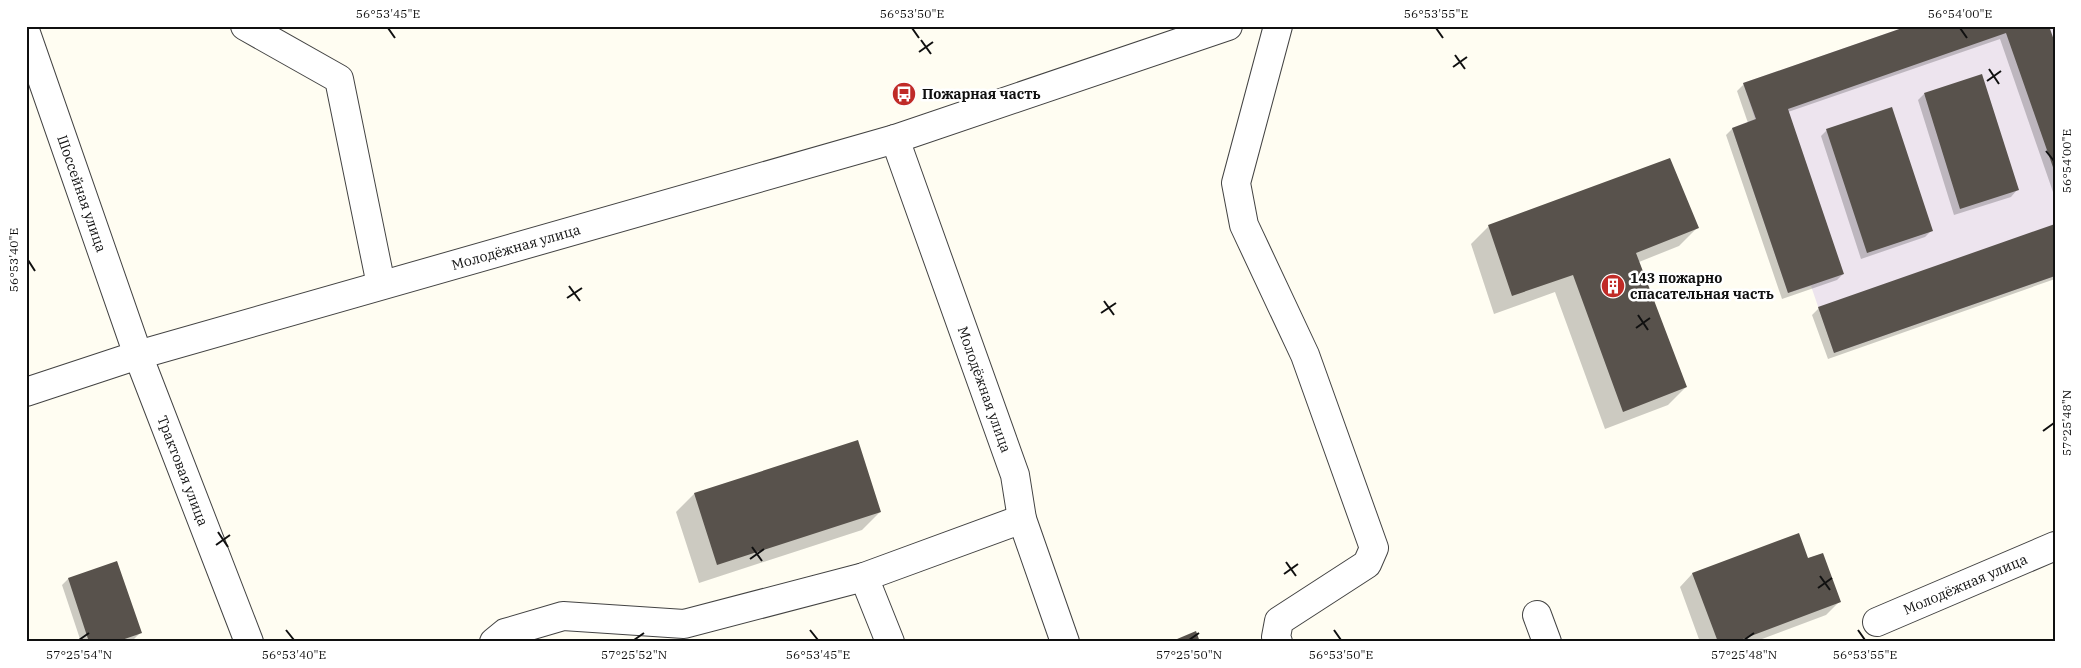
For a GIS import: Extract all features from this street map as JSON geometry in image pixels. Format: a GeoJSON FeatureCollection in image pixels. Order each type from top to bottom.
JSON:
{"type":"FeatureCollection","features":[{"type":"Feature","properties":{"kind":"street"},"geometry":{"type":"LineString","coordinates":[[245,26],[339,80],[381,285]]}},
{"type":"Feature","properties":{"kind":"street","name":"Молодёжная улица"},"geometry":{"type":"LineString","coordinates":[[26,392],[138,355],[895,139],[1228,26]]}},
{"type":"Feature","properties":{"kind":"street"},"geometry":{"type":"LineString","coordinates":[[1278,26],[1236,183],[1244,225],[1306,355],[1374,548],[1367,564],[1279,621],[1276,637],[1278,642]]}},
{"type":"Feature","properties":{"kind":"street","name":"Шоссейная улица"},"geometry":{"type":"LineString","coordinates":[[26,33],[138,355]]}},
{"type":"Feature","properties":{"kind":"street","name":"Молодёжная улица"},"geometry":{"type":"LineString","coordinates":[[895,139],[1015,475],[1022,519],[1065,642]]}},
{"type":"Feature","properties":{"kind":"street","name":"Трактовая улица"},"geometry":{"type":"LineString","coordinates":[[138,355],[249,642]]}},
{"type":"Feature","properties":{"kind":"street"},"geometry":{"type":"LineString","coordinates":[[494,642],[505,633],[563,616],[684,624],[864,577],[1022,519]]}},
{"type":"Feature","properties":{"kind":"street","name":"Молодёжная улица"},"geometry":{"type":"LineString","coordinates":[[1877,622],[2055,546]]}},
{"type":"Feature","properties":{"kind":"street"},"geometry":{"type":"LineString","coordinates":[[864,577],[890,642]]}},
{"type":"Feature","properties":{"kind":"street"},"geometry":{"type":"LineString","coordinates":[[1537,615],[1547,642]]}},
{"type":"Feature","properties":{"kind":"shaded area"},"geometry":{"type":"Polygon","coordinates":[[[1908,26],[2055,26],[2055,276],[1834,353],[1811,286],[1788,293],[1732,128],[1755,119],[1743,83],[1908,26]]]}},
{"type":"Feature","properties":{"kind":"building"},"geometry":{"type":"Polygon","coordinates":[[[1908,26],[2049,26],[2055,43],[2055,173],[2006,33],[1788,109],[1844,274],[1788,293],[1732,128],[1756,119],[1743,83],[1908,26]]]}},
{"type":"Feature","properties":{"kind":"building"},"geometry":{"type":"Polygon","coordinates":[[[1982,74],[2019,190],[1960,209],[1924,93],[1982,74]]]}},
{"type":"Feature","properties":{"kind":"building"},"geometry":{"type":"Polygon","coordinates":[[[1892,107],[1933,231],[1867,253],[1826,129],[1892,107]]]}},
{"type":"Feature","properties":{"kind":"building","name":"143 пожарно спасательная часть"},"geometry":{"type":"Polygon","coordinates":[[[1670,158],[1699,228],[1636,253],[1687,387],[1623,412],[1573,275],[1512,296],[1488,225],[1670,158]]]}},
{"type":"Feature","properties":{"kind":"building"},"geometry":{"type":"Polygon","coordinates":[[[2055,224],[2055,276],[1834,353],[1818,307],[2055,224]]]}},
{"type":"Feature","properties":{"kind":"building"},"geometry":{"type":"Polygon","coordinates":[[[858,440],[881,512],[717,565],[694,493],[858,440]]]}},
{"type":"Feature","properties":{"kind":"building"},"geometry":{"type":"Polygon","coordinates":[[[1799,533],[1808,558],[1823,553],[1841,602],[1735,642],[1718,642],[1692,573],[1799,533]]]}},
{"type":"Feature","properties":{"kind":"building"},"geometry":{"type":"Polygon","coordinates":[[[117,561],[142,633],[116,642],[89,642],[68,578],[117,561]]]}},
{"type":"Feature","properties":{"kind":"building"},"geometry":{"type":"Polygon","coordinates":[[[1196,631],[1200,642],[1170,642],[1196,631]]]}},
{"type":"Feature","properties":{"kind":"place","name":"Пожарная часть"},"geometry":{"type":"Point","coordinates":[904,94]}},
{"type":"Feature","properties":{"kind":"place","name":"143 пожарно спасательная часть"},"geometry":{"type":"Point","coordinates":[1613,286]}}]}
